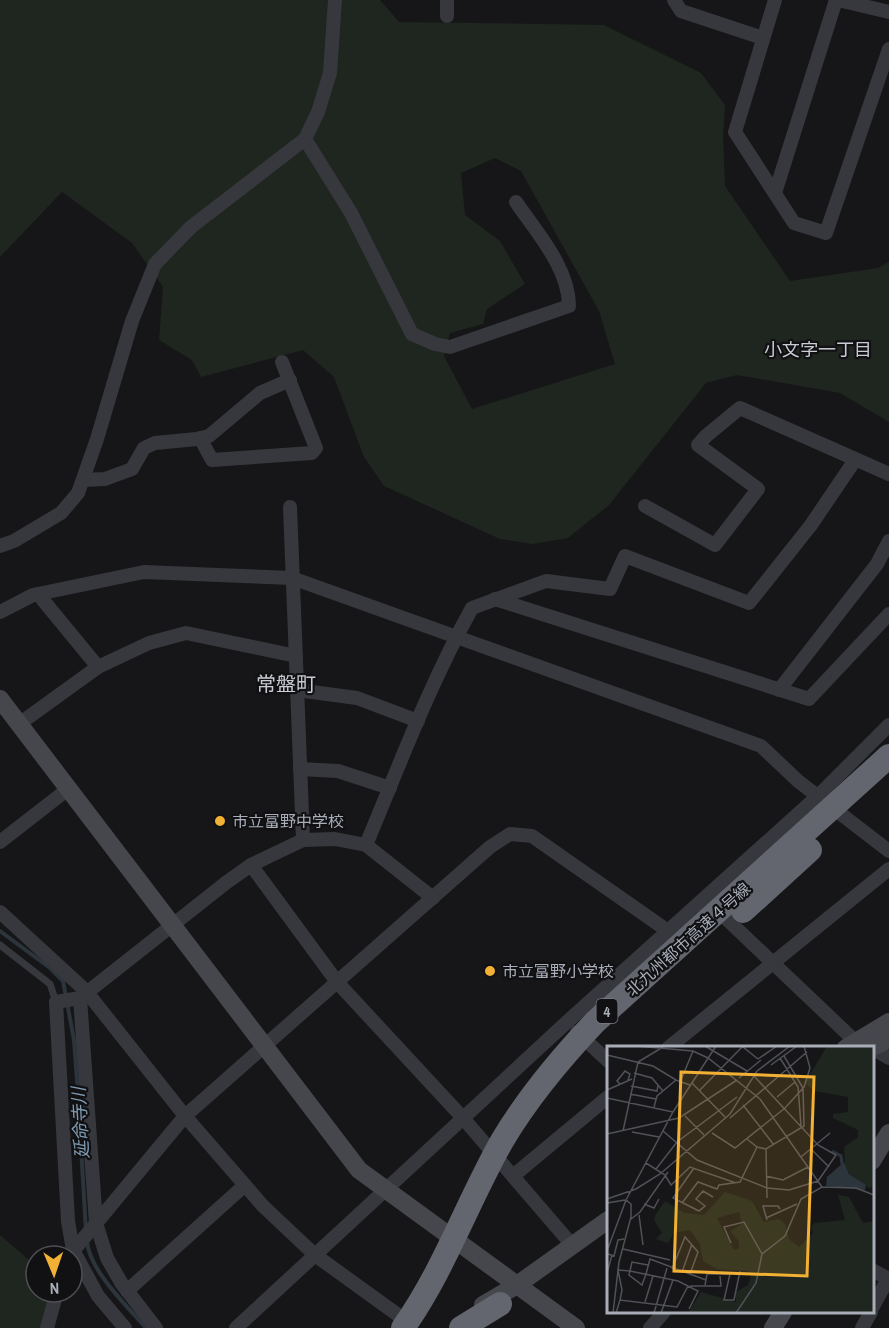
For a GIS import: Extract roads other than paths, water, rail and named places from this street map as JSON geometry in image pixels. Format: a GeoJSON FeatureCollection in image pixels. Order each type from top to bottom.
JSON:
{"type":"FeatureCollection","features":[{"type":"Feature","properties":{"kind":"highway","name":"北九州都市高速４号線"},"geometry":{"type":"LineString","coordinates":[[409,1327],[502,1142],[555,1064],[595,1022],[889,756]]}},
{"type":"Feature","properties":{"kind":"highway","name":"北九州都市高速４号線"},"geometry":{"type":"LineString","coordinates":[[409,1327],[450,1279],[514,1149],[546,1099],[577,1062],[889,777]]}},
{"type":"Feature","properties":{"kind":"highway"},"geometry":{"type":"LineString","coordinates":[[458,1326],[500,1304]]}},
{"type":"Feature","properties":{"kind":"street"},"geometry":{"type":"LineString","coordinates":[[0,546],[14,541],[61,513],[78,493],[97,439],[132,321],[155,264],[191,227],[305,139],[318,112],[330,73],[335,0]]}},
{"type":"Feature","properties":{"kind":"street"},"geometry":{"type":"LineString","coordinates":[[447,0],[447,16]]}},
{"type":"Feature","properties":{"kind":"street"},"geometry":{"type":"LineString","coordinates":[[674,0],[681,11],[763,38]]}},
{"type":"Feature","properties":{"kind":"street"},"geometry":{"type":"LineString","coordinates":[[775,0],[735,132],[794,223],[826,233],[889,49]]}},
{"type":"Feature","properties":{"kind":"street"},"geometry":{"type":"LineString","coordinates":[[775,193],[837,0],[889,12]]}},
{"type":"Feature","properties":{"kind":"street"},"geometry":{"type":"LineString","coordinates":[[305,139],[351,213],[412,334],[435,344],[450,347],[569,306],[569,292],[556,260],[516,202]]}},
{"type":"Feature","properties":{"kind":"street"},"geometry":{"type":"LineString","coordinates":[[200,438],[212,460],[312,453],[316,448],[282,362]]}},
{"type":"Feature","properties":{"kind":"street"},"geometry":{"type":"LineString","coordinates":[[83,480],[105,479],[132,470],[144,448],[155,443],[210,436],[260,393],[290,380]]}},
{"type":"Feature","properties":{"kind":"street"},"geometry":{"type":"LineString","coordinates":[[645,506],[715,545],[758,489],[698,445],[740,408],[889,474]]}},
{"type":"Feature","properties":{"kind":"street"},"geometry":{"type":"LineString","coordinates":[[366,845],[455,638],[472,608],[546,581],[610,589],[625,556],[749,603],[811,525],[855,460]]}},
{"type":"Feature","properties":{"kind":"street"},"geometry":{"type":"LineString","coordinates":[[290,507],[303,840]]}},
{"type":"Feature","properties":{"kind":"street"},"geometry":{"type":"LineString","coordinates":[[779,690],[877,564],[889,541]]}},
{"type":"Feature","properties":{"kind":"street"},"geometry":{"type":"LineString","coordinates":[[0,612],[38,594],[144,572],[292,578],[761,746],[798,781],[889,851]]}},
{"type":"Feature","properties":{"kind":"street"},"geometry":{"type":"LineString","coordinates":[[38,594],[98,668]]}},
{"type":"Feature","properties":{"kind":"street"},"geometry":{"type":"LineString","coordinates":[[495,599],[809,699],[889,614]]}},
{"type":"Feature","properties":{"kind":"street"},"geometry":{"type":"LineString","coordinates":[[19,724],[98,668],[150,643],[186,633],[296,656]]}},
{"type":"Feature","properties":{"kind":"street"},"geometry":{"type":"LineString","coordinates":[[297,690],[357,698],[418,721]]}},
{"type":"Feature","properties":{"kind":"street"},"geometry":{"type":"LineString","coordinates":[[0,699],[359,1170],[576,1328]]}},
{"type":"Feature","properties":{"kind":"street"},"geometry":{"type":"LineString","coordinates":[[236,1328],[567,1022],[819,795],[889,725]]}},
{"type":"Feature","properties":{"kind":"street"},"geometry":{"type":"LineString","coordinates":[[300,769],[338,771],[390,788]]}},
{"type":"Feature","properties":{"kind":"street"},"geometry":{"type":"LineString","coordinates":[[0,841],[68,789]]}},
{"type":"Feature","properties":{"kind":"street"},"geometry":{"type":"LineString","coordinates":[[78,1244],[185,1116],[490,848],[510,834],[531,836],[669,931]]}},
{"type":"Feature","properties":{"kind":"street"},"geometry":{"type":"LineString","coordinates":[[70,1244],[56,1002],[83,995],[172,924],[251,866],[303,840],[335,839],[366,845],[433,898]]}},
{"type":"Feature","properties":{"kind":"street"},"geometry":{"type":"LineString","coordinates":[[251,866],[337,982],[463,1118],[572,1245]]}},
{"type":"Feature","properties":{"kind":"street"},"geometry":{"type":"LineString","coordinates":[[669,1046],[889,869]]}},
{"type":"Feature","properties":{"kind":"street"},"geometry":{"type":"LineString","coordinates":[[705,898],[865,1046]]}},
{"type":"Feature","properties":{"kind":"street"},"geometry":{"type":"LineString","coordinates":[[0,912],[83,995],[263,1206],[315,1255],[409,1327],[431,1298],[461,1243]]}},
{"type":"Feature","properties":{"kind":"street"},"geometry":{"type":"LineString","coordinates":[[83,995],[96,1223],[107,1258],[127,1290],[156,1328]]}},
{"type":"Feature","properties":{"kind":"street"},"geometry":{"type":"LineString","coordinates":[[567,1022],[607,1059]]}},
{"type":"Feature","properties":{"kind":"street"},"geometry":{"type":"LineString","coordinates":[[865,1046],[889,1022]]}},
{"type":"Feature","properties":{"kind":"street"},"geometry":{"type":"LineString","coordinates":[[865,1046],[889,1039]]}},
{"type":"Feature","properties":{"kind":"street"},"geometry":{"type":"LineString","coordinates":[[874,1050],[889,1058]]}},
{"type":"Feature","properties":{"kind":"street"},"geometry":{"type":"LineString","coordinates":[[513,1176],[607,1099]]}},
{"type":"Feature","properties":{"kind":"street"},"geometry":{"type":"LineString","coordinates":[[874,1159],[889,1133]]}},
{"type":"Feature","properties":{"kind":"street"},"geometry":{"type":"LineString","coordinates":[[127,1290],[245,1185]]}},
{"type":"Feature","properties":{"kind":"street"},"geometry":{"type":"LineString","coordinates":[[458,1326],[496,1296],[517,1285],[607,1221]]}},
{"type":"Feature","properties":{"kind":"street"},"geometry":{"type":"LineString","coordinates":[[874,1271],[889,1279],[874,1306]]}},
{"type":"Feature","properties":{"kind":"street"},"geometry":{"type":"LineString","coordinates":[[84,1274],[98,1296],[125,1328]]}},
{"type":"Feature","properties":{"kind":"street"},"geometry":{"type":"LineString","coordinates":[[500,1304],[517,1285]]}},
{"type":"Feature","properties":{"kind":"street"},"geometry":{"type":"LineString","coordinates":[[47,1328],[54,1304]]}},
{"type":"Feature","properties":{"kind":"street"},"geometry":{"type":"LineString","coordinates":[[650,1328],[662,1313]]}},
{"type":"Feature","properties":{"kind":"street"},"geometry":{"type":"LineString","coordinates":[[773,1328],[782,1313]]}},
{"type":"Feature","properties":{"kind":"street"},"geometry":{"type":"LineString","coordinates":[[862,1328],[870,1313]]}},
{"type":"Feature","properties":{"kind":"lane"},"geometry":{"type":"LineString","coordinates":[[0,945],[51,984],[56,1002]]}},
{"type":"Feature","properties":{"kind":"waterway","name":"延命寺川"},"geometry":{"type":"LineString","coordinates":[[0,931],[50,968],[63,981],[74,1040],[86,1231]]}},
{"type":"Feature","properties":{"kind":"waterway","name":"延命寺川"},"geometry":{"type":"LineString","coordinates":[[87,1242],[95,1265],[102,1276],[146,1328]]}},
{"type":"Feature","properties":{"kind":"place","name":"市立富野中学校"},"geometry":{"type":"Point","coordinates":[220,821]}},
{"type":"Feature","properties":{"kind":"place","name":"市立富野小学校"},"geometry":{"type":"Point","coordinates":[490,971]}},
{"type":"Feature","properties":{"kind":"district","name":"小文字一丁目"},"geometry":{"type":"Point","coordinates":[818,349]}},
{"type":"Feature","properties":{"kind":"district","name":"常盤町"},"geometry":{"type":"Point","coordinates":[286,683]}}]}
